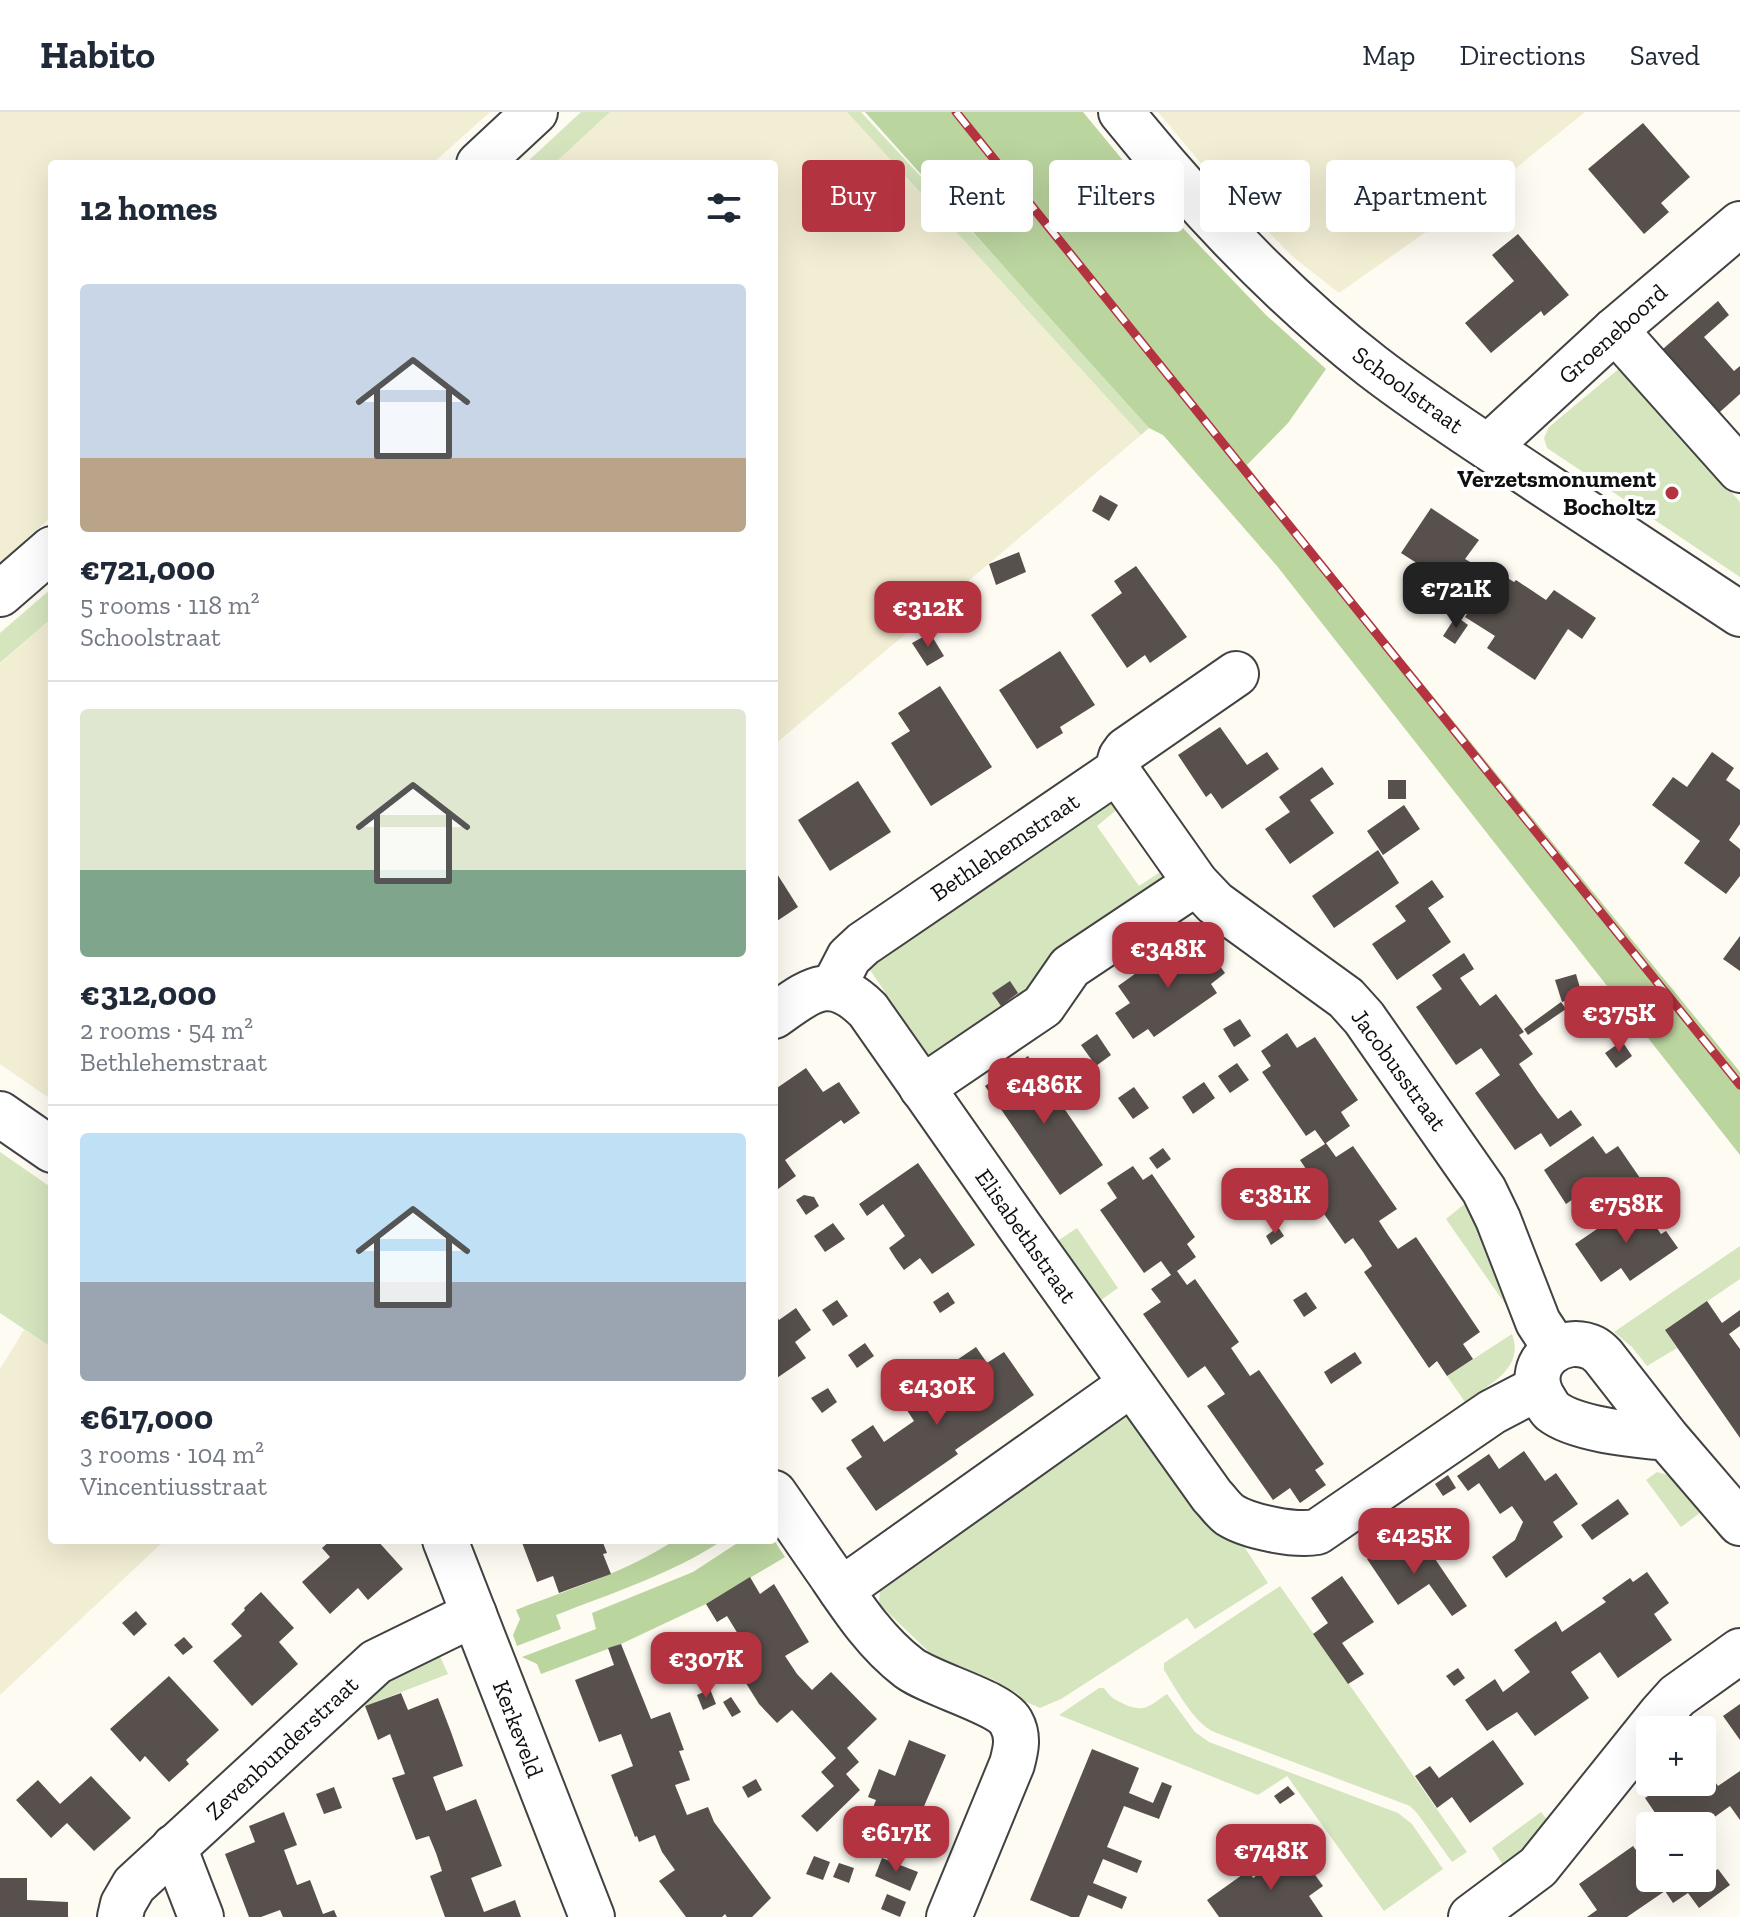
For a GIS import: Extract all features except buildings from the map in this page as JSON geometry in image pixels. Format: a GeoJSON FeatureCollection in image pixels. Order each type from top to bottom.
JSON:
{"type":"FeatureCollection","features":[{"type":"Feature","properties":{"kind":"street"},"geometry":{"type":"LineString","coordinates":[[483,160],[535,112]]}},
{"type":"Feature","properties":{"kind":"street","name":"Schoolstraat"},"geometry":{"type":"LineString","coordinates":[[1121,112],[1175,178],[1219,225],[1293,299],[1373,367],[1740,614]]}},
{"type":"Feature","properties":{"kind":"street","name":"Groeneboord"},"geometry":{"type":"LineString","coordinates":[[1488,447],[1615,330],[1740,224]]}},
{"type":"Feature","properties":{"kind":"street"},"geometry":{"type":"LineString","coordinates":[[1615,330],[1740,470]]}},
{"type":"Feature","properties":{"kind":"street"},"geometry":{"type":"LineString","coordinates":[[0,594],[48,552]]}},
{"type":"Feature","properties":{"kind":"street","name":"Bethlehemstraat"},"geometry":{"type":"LineString","coordinates":[[833,988],[849,957],[863,944],[1117,771],[1126,750],[1236,674]]}},
{"type":"Feature","properties":{"kind":"street","name":"Jacobusstraat"},"geometry":{"type":"LineString","coordinates":[[1117,771],[1196,883],[1215,903],[1346,998],[1364,1018],[1484,1190],[1538,1322],[1555,1348]]}},
{"type":"Feature","properties":{"kind":"street"},"geometry":{"type":"LineString","coordinates":[[922,1088],[1043,1006],[1070,967],[1196,883]]}},
{"type":"Feature","properties":{"kind":"street"},"geometry":{"type":"LineString","coordinates":[[778,1013],[818,989],[833,988]]}},
{"type":"Feature","properties":{"kind":"street","name":"Elisabethstraat"},"geometry":{"type":"LineString","coordinates":[[833,988],[849,993],[868,1010],[1131,1384],[1226,1512],[1241,1522],[1295,1534],[1317,1532],[1492,1412],[1538,1388]]}},
{"type":"Feature","properties":{"kind":"street"},"geometry":{"type":"LineString","coordinates":[[0,1114],[48,1147]]}},
{"type":"Feature","properties":{"kind":"street"},"geometry":{"type":"LineString","coordinates":[[1667,1438],[1608,1431],[1559,1415],[1549,1409],[1538,1388],[1537,1376],[1541,1364],[1555,1348],[1571,1345],[1591,1347],[1603,1356],[1667,1438],[1740,1523]]}},
{"type":"Feature","properties":{"kind":"street"},"geometry":{"type":"LineString","coordinates":[[841,1590],[1131,1384]]}},
{"type":"Feature","properties":{"kind":"street"},"geometry":{"type":"LineString","coordinates":[[778,1499],[871,1633],[909,1668],[926,1679],[1003,1712],[1013,1725],[1016,1746],[1012,1764],[949,1917]]}},
{"type":"Feature","properties":{"kind":"street","name":"Kerkeveld"},"geometry":{"type":"LineString","coordinates":[[447,1544],[592,1917]]}},
{"type":"Feature","properties":{"kind":"street","name":"Zevenbunderstraat"},"geometry":{"type":"LineString","coordinates":[[120,1917],[123,1904],[134,1885],[376,1662],[474,1614]]}},
{"type":"Feature","properties":{"kind":"street"},"geometry":{"type":"LineString","coordinates":[[1471,1917],[1538,1867],[1677,1696],[1740,1651]]}},
{"type":"Feature","properties":{"kind":"street"},"geometry":{"type":"LineString","coordinates":[[174,1847],[201,1917]]}},
{"type":"Feature","properties":{"kind":"shaded area"},"geometry":{"type":"Polygon","coordinates":[[[0,112],[490,112],[436,160],[48,160],[48,520],[0,563],[0,112]]]}},
{"type":"Feature","properties":{"kind":"shaded area"},"geometry":{"type":"Polygon","coordinates":[[[610,112],[847,112],[891,160],[802,160],[802,232],[905,232],[905,176],[921,193],[921,232],[956,232],[1141,435],[778,742],[778,160],[558,160],[610,112]]]}},
{"type":"Feature","properties":{"kind":"shaded area"},"geometry":{"type":"Polygon","coordinates":[[[1158,112],[1585,112],[1515,169],[1515,160],[1326,160],[1326,232],[1426,232],[1339,293],[1293,257],[1269,232],[1310,232],[1310,160],[1200,162],[1158,112]]]}},
{"type":"Feature","properties":{"kind":"shaded area"},"geometry":{"type":"Polygon","coordinates":[[[48,622],[48,1097],[0,1064],[0,664],[48,622]]]}},
{"type":"Feature","properties":{"kind":"shaded area"},"geometry":{"type":"Polygon","coordinates":[[[24,1330],[48,1345],[48,1544],[161,1544],[0,1695],[0,1369],[24,1330]]]}},
{"type":"Feature","properties":{"kind":"green space"},"geometry":{"type":"Polygon","coordinates":[[[581,112],[610,112],[558,160],[529,160],[581,112]]]}},
{"type":"Feature","properties":{"kind":"green space"},"geometry":{"type":"Polygon","coordinates":[[[847,112],[861,112],[921,177],[921,193],[905,176],[905,160],[891,160],[847,112]]]}},
{"type":"Feature","properties":{"kind":"green space"},"geometry":{"type":"Polygon","coordinates":[[[865,112],[1083,112],[1123,160],[1049,160],[1049,232],[1184,232],[1184,229],[1266,315],[1326,369],[1288,423],[1247,465],[1740,1072],[1740,1155],[1277,566],[1163,435],[1149,428],[973,232],[1033,232],[1033,160],[921,160],[921,174],[865,112]]]}},
{"type":"Feature","properties":{"kind":"green space"},"geometry":{"type":"Polygon","coordinates":[[[956,232],[972,232],[1050,316],[1149,428],[1141,435],[956,232]]]}},
{"type":"Feature","properties":{"kind":"green space"},"geometry":{"type":"Polygon","coordinates":[[[1621,367],[1740,502],[1740,577],[1547,448],[1544,438],[1549,427],[1621,367]]]}},
{"type":"Feature","properties":{"kind":"green space"},"geometry":{"type":"Polygon","coordinates":[[[48,591],[48,621],[0,663],[0,633],[48,591]]]}},
{"type":"Feature","properties":{"kind":"green space"},"geometry":{"type":"Polygon","coordinates":[[[1107,796],[1119,808],[1097,826],[1139,886],[1165,869],[1170,874],[1041,983],[933,1063],[866,964],[1107,796]]]}},
{"type":"Feature","properties":{"kind":"green space"},"geometry":{"type":"Polygon","coordinates":[[[0,1152],[48,1185],[48,1345],[0,1313],[0,1152]]]}},
{"type":"Feature","properties":{"kind":"green space"},"geometry":{"type":"Polygon","coordinates":[[[1469,1202],[1510,1311],[1446,1219],[1469,1202]]]}},
{"type":"Feature","properties":{"kind":"green space"},"geometry":{"type":"Polygon","coordinates":[[[1077,1228],[1118,1288],[1091,1307],[1050,1246],[1077,1228]]]}},
{"type":"Feature","properties":{"kind":"green space"},"geometry":{"type":"Polygon","coordinates":[[[1740,1246],[1740,1279],[1665,1330],[1677,1348],[1647,1366],[1632,1347],[1614,1332],[1740,1246]]]}},
{"type":"Feature","properties":{"kind":"green space"},"geometry":{"type":"Polygon","coordinates":[[[1512,1334],[1514,1357],[1509,1366],[1494,1382],[1465,1402],[1447,1376],[1512,1334]]]}},
{"type":"Feature","properties":{"kind":"green space"},"geometry":{"type":"Polygon","coordinates":[[[1127,1414],[1237,1536],[1268,1583],[1195,1629],[1187,1618],[1061,1699],[1040,1708],[994,1680],[931,1654],[879,1604],[883,1584],[1127,1414]]]}},
{"type":"Feature","properties":{"kind":"green space"},"geometry":{"type":"Polygon","coordinates":[[[1657,1472],[1671,1476],[1704,1510],[1681,1527],[1646,1480],[1657,1472]]]}},
{"type":"Feature","properties":{"kind":"green space"},"geometry":{"type":"Polygon","coordinates":[[[668,1544],[716,1544],[663,1573],[556,1615],[561,1629],[517,1646],[513,1635],[520,1619],[516,1610],[618,1571],[668,1544]]]}},
{"type":"Feature","properties":{"kind":"green space"},"geometry":{"type":"Polygon","coordinates":[[[736,1544],[777,1544],[785,1557],[706,1604],[621,1644],[541,1674],[537,1664],[522,1657],[596,1629],[592,1613],[693,1572],[736,1544]]]}},
{"type":"Feature","properties":{"kind":"green space"},"geometry":{"type":"Polygon","coordinates":[[[1280,1586],[1467,1852],[1452,1862],[1410,1806],[1207,1728],[1164,1670],[1164,1663],[1280,1586]]]}},
{"type":"Feature","properties":{"kind":"green space"},"geometry":{"type":"Polygon","coordinates":[[[438,1652],[448,1674],[347,1713],[380,1682],[438,1652]]]}},
{"type":"Feature","properties":{"kind":"green space"},"geometry":{"type":"Polygon","coordinates":[[[1099,1688],[1104,1688],[1118,1701],[1137,1708],[1147,1707],[1167,1694],[1195,1732],[1209,1742],[1398,1813],[1412,1824],[1443,1869],[1384,1911],[1287,1776],[1258,1795],[1059,1715],[1099,1688]]]}},
{"type":"Feature","properties":{"kind":"green space"},"geometry":{"type":"Polygon","coordinates":[[[1541,1812],[1551,1825],[1508,1873],[1492,1848],[1541,1812]]]}},
{"type":"Feature","properties":{"kind":"railway"},"geometry":{"type":"LineString","coordinates":[[956,112],[1740,1085]]}},
{"type":"Feature","properties":{"kind":"place","name":"Verzetsmonument Bocholtz"},"geometry":{"type":"Point","coordinates":[1672,493]}}]}
